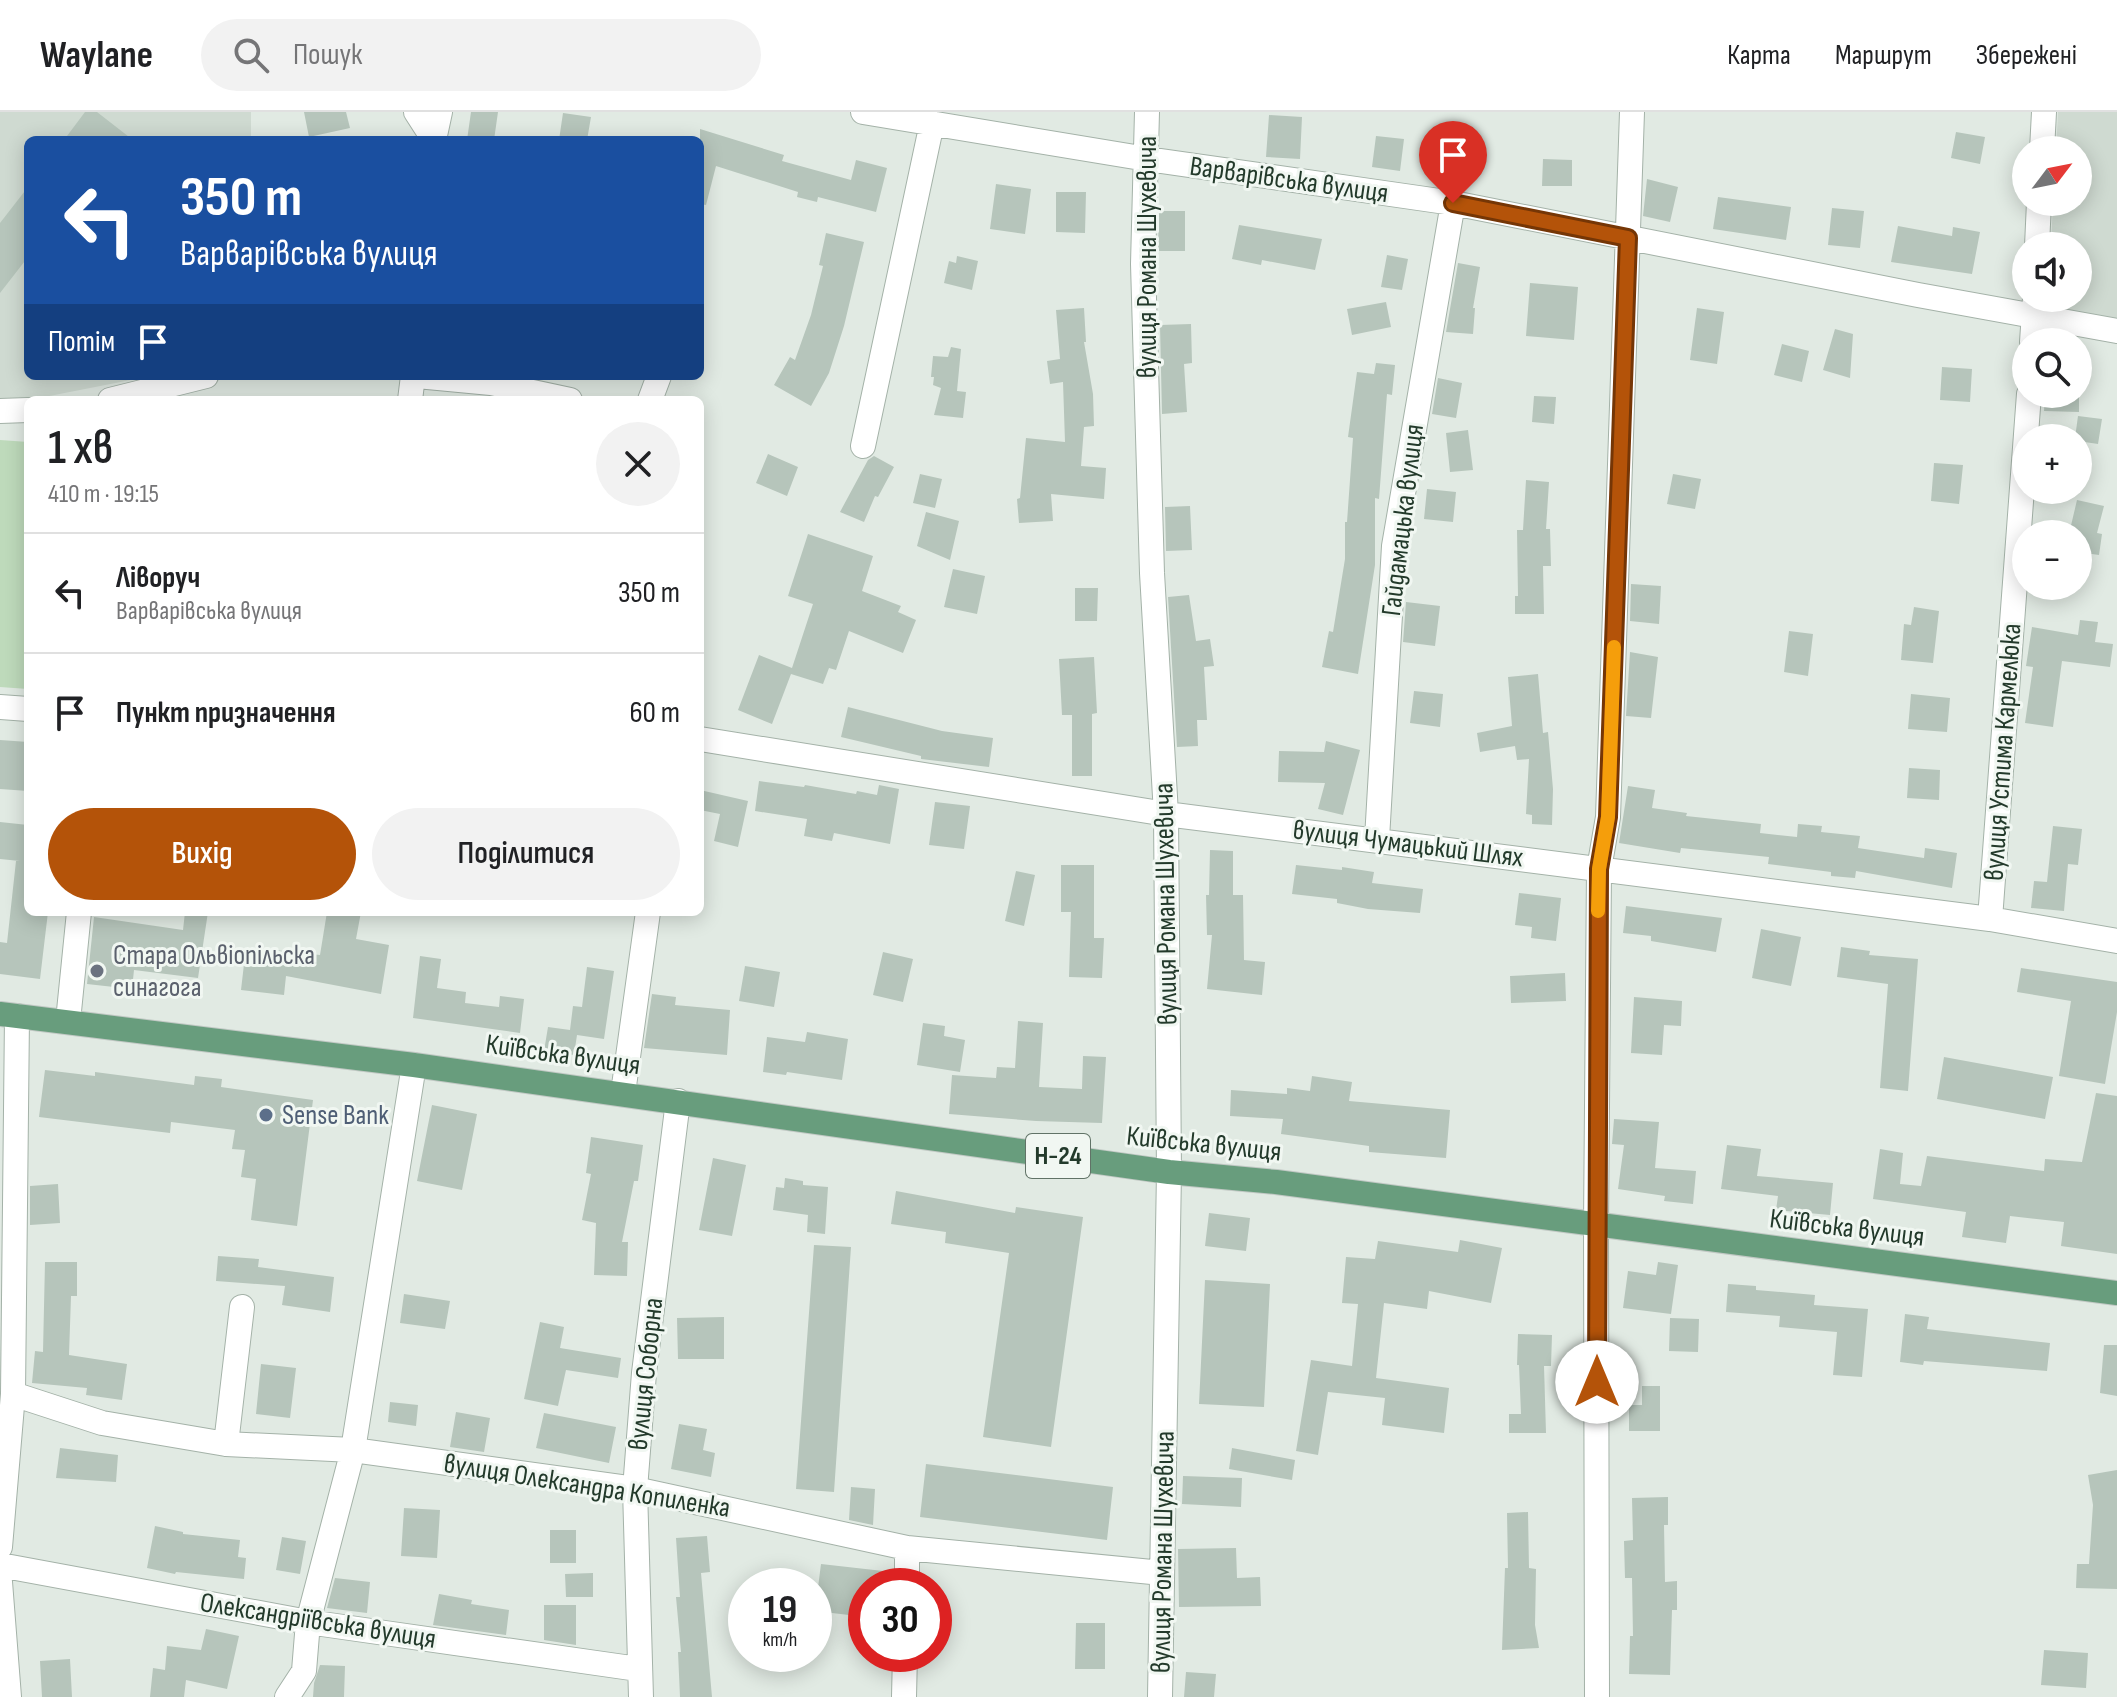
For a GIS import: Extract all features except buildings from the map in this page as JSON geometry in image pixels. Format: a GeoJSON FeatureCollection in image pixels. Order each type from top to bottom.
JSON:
{"type":"FeatureCollection","features":[{"type":"Feature","properties":{"kind":"main road","name":"Київська вулиця"},"geometry":{"type":"LineString","coordinates":[[8,1015],[623,1093],[1169,1172],[1276,1182],[2117,1293]]}},
{"type":"Feature","properties":{"kind":"street"},"geometry":{"type":"LineString","coordinates":[[416,112],[431,136]]}},
{"type":"Feature","properties":{"kind":"street"},"geometry":{"type":"LineString","coordinates":[[435,136],[440,112]]}},
{"type":"Feature","properties":{"kind":"street","name":"Варварівська вулиця"},"geometry":{"type":"LineString","coordinates":[[863,112],[932,123],[965,121],[1147,159],[1453,203],[1628,238],[2012,303]]}},
{"type":"Feature","properties":{"kind":"street","name":"вулиця Романа Шухевича"},"geometry":{"type":"LineString","coordinates":[[1147,112],[1143,264],[1150,512],[1166,814],[1169,1172],[1160,1697]]}},
{"type":"Feature","properties":{"kind":"street"},"geometry":{"type":"LineString","coordinates":[[1597,1697],[1599,869],[1608,817],[1632,112]]}},
{"type":"Feature","properties":{"kind":"street"},"geometry":{"type":"LineString","coordinates":[[2043,136],[2044,112]]}},
{"type":"Feature","properties":{"kind":"street"},"geometry":{"type":"LineString","coordinates":[[863,446],[932,123]]}},
{"type":"Feature","properties":{"kind":"street","name":"Гайдамацька вулиця"},"geometry":{"type":"LineString","coordinates":[[1377,839],[1394,546],[1453,203]]}},
{"type":"Feature","properties":{"kind":"street","name":"Варварівська вулиця"},"geometry":{"type":"LineString","coordinates":[[2051,312],[2117,331]]}},
{"type":"Feature","properties":{"kind":"street"},"geometry":{"type":"LineString","coordinates":[[129,396],[191,380]]}},
{"type":"Feature","properties":{"kind":"street"},"geometry":{"type":"LineString","coordinates":[[458,380],[491,383],[551,396]]}},
{"type":"Feature","properties":{"kind":"street","name":"вулиця Устима Кармелюка"},"geometry":{"type":"LineString","coordinates":[[1990,919],[2028,408]]}},
{"type":"Feature","properties":{"kind":"street"},"geometry":{"type":"LineString","coordinates":[[0,411],[24,410]]}},
{"type":"Feature","properties":{"kind":"street"},"geometry":{"type":"LineString","coordinates":[[0,707],[24,709]]}},
{"type":"Feature","properties":{"kind":"street","name":"вулиця Чумацький Шлях"},"geometry":{"type":"LineString","coordinates":[[704,740],[1166,814],[1990,919],[2117,941]]}},
{"type":"Feature","properties":{"kind":"street"},"geometry":{"type":"LineString","coordinates":[[68,1021],[79,916]]}},
{"type":"Feature","properties":{"kind":"street"},"geometry":{"type":"LineString","coordinates":[[623,1093],[647,916]]}},
{"type":"Feature","properties":{"kind":"street"},"geometry":{"type":"LineString","coordinates":[[0,1547],[13,1394],[8,1015]]}},
{"type":"Feature","properties":{"kind":"street"},"geometry":{"type":"LineString","coordinates":[[287,1697],[304,1671],[308,1622],[353,1450],[414,1065]]}},
{"type":"Feature","properties":{"kind":"street","name":"вулиця Соборна"},"geometry":{"type":"LineString","coordinates":[[641,1697],[635,1489],[644,1373],[678,1101]]}},
{"type":"Feature","properties":{"kind":"street"},"geometry":{"type":"LineString","coordinates":[[226,1444],[242,1307]]}},
{"type":"Feature","properties":{"kind":"street","name":"вулиця Олександра Копиленка"},"geometry":{"type":"LineString","coordinates":[[13,1394],[102,1423],[226,1444],[353,1450],[635,1489],[907,1548],[1162,1573]]}},
{"type":"Feature","properties":{"kind":"street"},"geometry":{"type":"LineString","coordinates":[[907,1548],[907,1568]]}},
{"type":"Feature","properties":{"kind":"street","name":"Олександріївська вулиця"},"geometry":{"type":"LineString","coordinates":[[0,1565],[308,1622],[638,1669]]}},
{"type":"Feature","properties":{"kind":"street"},"geometry":{"type":"LineString","coordinates":[[0,1582],[9,1697]]}},
{"type":"Feature","properties":{"kind":"street"},"geometry":{"type":"LineString","coordinates":[[904,1697],[905,1672]]}},
{"type":"Feature","properties":{"kind":"shaded area"},"geometry":{"type":"Polygon","coordinates":[[[0,112],[251,112],[251,136],[24,136],[24,380],[131,380],[49,396],[24,396],[24,401],[0,399],[0,112]]]}},
{"type":"Feature","properties":{"kind":"shaded area"},"geometry":{"type":"Polygon","coordinates":[[[2058,112],[2117,112],[2117,322],[2060,312],[2092,312],[2092,232],[2052,232],[2052,216],[2092,216],[2092,136],[2057,136],[2058,112]]]}},
{"type":"Feature","properties":{"kind":"green space"},"geometry":{"type":"Polygon","coordinates":[[[0,440],[24,442],[24,689],[0,687],[0,440]]]}},
{"type":"Feature","properties":{"kind":"slow traffic"},"geometry":{"type":"LineString","coordinates":[[1598,911],[1599,869],[1608,817],[1614,647]]}},
{"type":"Feature","properties":{"kind":"place","name":"Стара Ольвіопільска синагога"},"geometry":{"type":"Point","coordinates":[97,971]}},
{"type":"Feature","properties":{"kind":"place","name":"Sense Bank"},"geometry":{"type":"Point","coordinates":[266,1115]}},
{"type":"Feature","properties":{"kind":"route"},"geometry":{"type":"LineString","coordinates":[[1453,203],[1628,238],[1608,817],[1599,869],[1597,1382]]}}]}
